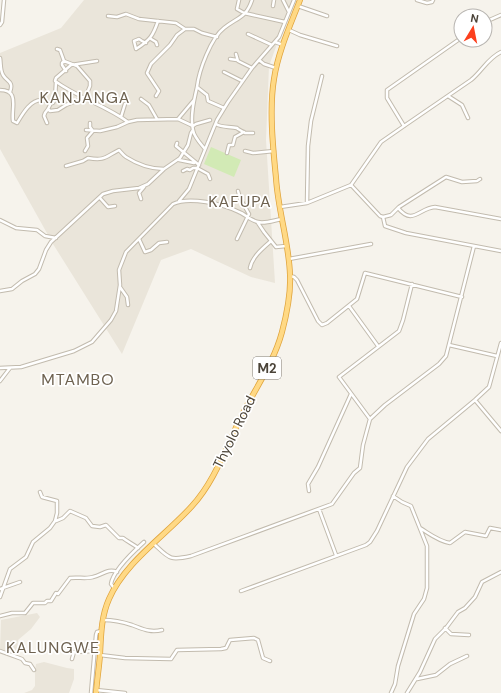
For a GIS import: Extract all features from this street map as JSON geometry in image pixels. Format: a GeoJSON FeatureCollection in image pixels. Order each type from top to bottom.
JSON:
{"type":"FeatureCollection","features":[{"type":"Feature","properties":{"kind":"highway","name":"Thyolo Road"},"geometry":{"type":"LineString","coordinates":[[96,691],[101,631],[106,606],[114,588],[127,570],[198,499],[219,464],[274,355],[282,332],[287,311],[290,276],[289,259],[276,177],[272,97],[276,68],[300,0]]}},
{"type":"Feature","properties":{"kind":"street"},"geometry":{"type":"LineString","coordinates":[[0,25],[2,22],[4,0]]}},
{"type":"Feature","properties":{"kind":"street"},"geometry":{"type":"LineString","coordinates":[[239,0],[236,9],[246,13],[285,22]]}},
{"type":"Feature","properties":{"kind":"street"},"geometry":{"type":"LineString","coordinates":[[205,148],[197,139],[193,130],[194,100],[202,65],[217,37],[225,27],[246,13],[252,0]]}},
{"type":"Feature","properties":{"kind":"street"},"geometry":{"type":"LineString","coordinates":[[273,6],[274,0]]}},
{"type":"Feature","properties":{"kind":"street"},"geometry":{"type":"LineString","coordinates":[[283,0],[289,12]]}},
{"type":"Feature","properties":{"kind":"street"},"geometry":{"type":"LineString","coordinates":[[0,368],[21,367],[74,351],[92,342],[105,329],[114,316],[120,287],[119,269],[126,252],[173,204],[179,201],[189,189],[205,148],[224,108],[252,68],[275,42],[280,34],[294,0]]}},
{"type":"Feature","properties":{"kind":"street"},"geometry":{"type":"LineString","coordinates":[[417,0],[427,3],[432,2],[433,0]]}},
{"type":"Feature","properties":{"kind":"street"},"geometry":{"type":"LineString","coordinates":[[298,6],[327,16]]}},
{"type":"Feature","properties":{"kind":"street"},"geometry":{"type":"LineString","coordinates":[[108,16],[117,17],[124,14],[136,19],[176,23],[185,29]]}},
{"type":"Feature","properties":{"kind":"street"},"geometry":{"type":"LineString","coordinates":[[146,43],[139,39],[134,41],[136,49],[146,43],[151,39],[158,21]]}},
{"type":"Feature","properties":{"kind":"street"},"geometry":{"type":"LineString","coordinates":[[156,96],[159,91],[147,73],[151,64],[170,45],[177,35],[185,29],[194,28],[202,33],[217,37]]}},
{"type":"Feature","properties":{"kind":"street"},"geometry":{"type":"LineString","coordinates":[[289,30],[300,35],[337,46]]}},
{"type":"Feature","properties":{"kind":"street"},"geometry":{"type":"LineString","coordinates":[[248,34],[272,45]]}},
{"type":"Feature","properties":{"kind":"street"},"geometry":{"type":"LineString","coordinates":[[151,39],[156,42],[157,45]]}},
{"type":"Feature","properties":{"kind":"street"},"geometry":{"type":"LineString","coordinates":[[275,42],[283,46]]}},
{"type":"Feature","properties":{"kind":"street"},"geometry":{"type":"LineString","coordinates":[[404,126],[387,98],[387,90],[453,44]]}},
{"type":"Feature","properties":{"kind":"street"},"geometry":{"type":"LineString","coordinates":[[57,49],[60,50],[64,62],[62,65],[66,71]]}},
{"type":"Feature","properties":{"kind":"street"},"geometry":{"type":"LineString","coordinates":[[280,207],[307,203],[351,185],[378,146],[404,126],[474,78],[491,58],[501,52]]}},
{"type":"Feature","properties":{"kind":"street"},"geometry":{"type":"LineString","coordinates":[[236,54],[238,61]]}},
{"type":"Feature","properties":{"kind":"street"},"geometry":{"type":"LineString","coordinates":[[0,58],[3,75],[9,80],[12,86],[10,92]]}},
{"type":"Feature","properties":{"kind":"street"},"geometry":{"type":"LineString","coordinates":[[230,59],[252,68]]}},
{"type":"Feature","properties":{"kind":"street"},"geometry":{"type":"LineString","coordinates":[[259,60],[264,64],[276,68]]}},
{"type":"Feature","properties":{"kind":"street"},"geometry":{"type":"LineString","coordinates":[[47,123],[44,116],[51,103],[54,103],[56,78],[74,65],[96,61]]}},
{"type":"Feature","properties":{"kind":"street"},"geometry":{"type":"LineString","coordinates":[[48,109],[58,110],[66,105],[85,98],[90,86],[90,81],[78,67],[64,62]]}},
{"type":"Feature","properties":{"kind":"street"},"geometry":{"type":"LineString","coordinates":[[224,72],[242,81]]}},
{"type":"Feature","properties":{"kind":"street"},"geometry":{"type":"LineString","coordinates":[[307,203],[309,140],[315,100],[322,76]]}},
{"type":"Feature","properties":{"kind":"street"},"geometry":{"type":"LineString","coordinates":[[56,82],[78,96],[85,98],[128,122]]}},
{"type":"Feature","properties":{"kind":"street"},"geometry":{"type":"LineString","coordinates":[[197,87],[206,95],[208,101],[224,108]]}},
{"type":"Feature","properties":{"kind":"street"},"geometry":{"type":"LineString","coordinates":[[0,90],[7,90],[13,98],[12,114],[13,122],[15,123],[17,123],[25,110],[36,102],[42,100],[51,103]]}},
{"type":"Feature","properties":{"kind":"street"},"geometry":{"type":"LineString","coordinates":[[448,96],[462,105],[468,118]]}},
{"type":"Feature","properties":{"kind":"street"},"geometry":{"type":"LineString","coordinates":[[141,99],[149,105],[157,119]]}},
{"type":"Feature","properties":{"kind":"street"},"geometry":{"type":"LineString","coordinates":[[178,119],[194,100]]}},
{"type":"Feature","properties":{"kind":"street"},"geometry":{"type":"LineString","coordinates":[[121,117],[125,104]]}},
{"type":"Feature","properties":{"kind":"street"},"geometry":{"type":"LineString","coordinates":[[86,130],[100,131],[128,122],[157,119],[178,119],[193,126]]}},
{"type":"Feature","properties":{"kind":"street"},"geometry":{"type":"LineString","coordinates":[[193,126],[210,120]]}},
{"type":"Feature","properties":{"kind":"street"},"geometry":{"type":"LineString","coordinates":[[90,123],[90,127],[93,131]]}},
{"type":"Feature","properties":{"kind":"street"},"geometry":{"type":"LineString","coordinates":[[216,124],[231,126],[253,134]]}},
{"type":"Feature","properties":{"kind":"street"},"geometry":{"type":"LineString","coordinates":[[142,199],[139,193],[144,186],[164,169],[179,160],[188,145],[193,130]]}},
{"type":"Feature","properties":{"kind":"street"},"geometry":{"type":"LineString","coordinates":[[85,151],[88,146],[87,138],[93,131]]}},
{"type":"Feature","properties":{"kind":"street"},"geometry":{"type":"LineString","coordinates":[[227,153],[229,145],[233,145],[235,137],[244,132]]}},
{"type":"Feature","properties":{"kind":"street"},"geometry":{"type":"LineString","coordinates":[[177,142],[176,146],[199,165]]}},
{"type":"Feature","properties":{"kind":"street"},"geometry":{"type":"LineString","coordinates":[[66,166],[88,158],[98,160],[119,150],[126,157],[141,164],[164,169]]}},
{"type":"Feature","properties":{"kind":"street"},"geometry":{"type":"LineString","coordinates":[[245,152],[253,153],[274,151]]}},
{"type":"Feature","properties":{"kind":"street"},"geometry":{"type":"LineString","coordinates":[[179,160],[195,163]]}},
{"type":"Feature","properties":{"kind":"street"},"geometry":{"type":"LineString","coordinates":[[183,171],[186,169],[190,170],[197,168],[208,174],[210,179]]}},
{"type":"Feature","properties":{"kind":"street"},"geometry":{"type":"LineString","coordinates":[[383,218],[390,215],[398,208],[446,177],[462,182],[477,181],[480,179]]}},
{"type":"Feature","properties":{"kind":"street"},"geometry":{"type":"LineString","coordinates":[[351,185],[383,218],[385,226],[406,233],[501,251]]}},
{"type":"Feature","properties":{"kind":"street"},"geometry":{"type":"LineString","coordinates":[[0,291],[12,289],[22,281],[36,274],[47,248],[100,198],[107,193],[144,186]]}},
{"type":"Feature","properties":{"kind":"street"},"geometry":{"type":"LineString","coordinates":[[237,239],[248,216],[248,212],[240,198],[238,191]]}},
{"type":"Feature","properties":{"kind":"street"},"geometry":{"type":"LineString","coordinates":[[100,198],[108,207],[115,206]]}},
{"type":"Feature","properties":{"kind":"street"},"geometry":{"type":"LineString","coordinates":[[179,201],[197,201],[232,209],[258,222],[277,247],[287,246]]}},
{"type":"Feature","properties":{"kind":"street"},"geometry":{"type":"LineString","coordinates":[[398,208],[404,215],[409,216],[419,214],[431,207],[436,207],[501,219]]}},
{"type":"Feature","properties":{"kind":"street"},"geometry":{"type":"LineString","coordinates":[[258,222],[282,219]]}},
{"type":"Feature","properties":{"kind":"street"},"geometry":{"type":"LineString","coordinates":[[0,220],[15,228],[37,230],[45,236],[56,238]]}},
{"type":"Feature","properties":{"kind":"street"},"geometry":{"type":"LineString","coordinates":[[139,239],[145,252],[151,250],[159,243],[167,242]]}},
{"type":"Feature","properties":{"kind":"street"},"geometry":{"type":"LineString","coordinates":[[250,268],[259,253],[271,241]]}},
{"type":"Feature","properties":{"kind":"street"},"geometry":{"type":"LineString","coordinates":[[289,259],[371,244]]}},
{"type":"Feature","properties":{"kind":"street"},"geometry":{"type":"LineString","coordinates":[[154,544],[170,558],[179,559],[191,556],[332,504],[354,473],[360,468],[370,419],[385,405],[439,364],[446,356],[474,246]]}},
{"type":"Feature","properties":{"kind":"street"},"geometry":{"type":"LineString","coordinates":[[290,276],[297,280],[318,321],[322,325],[327,323],[358,298],[366,273],[462,297]]}},
{"type":"Feature","properties":{"kind":"street"},"geometry":{"type":"LineString","coordinates":[[370,419],[339,377],[399,330],[412,284]]}},
{"type":"Feature","properties":{"kind":"street"},"geometry":{"type":"LineString","coordinates":[[120,287],[127,297],[128,305]]}},
{"type":"Feature","properties":{"kind":"street"},"geometry":{"type":"LineString","coordinates":[[349,306],[378,346]]}},
{"type":"Feature","properties":{"kind":"street"},"geometry":{"type":"LineString","coordinates":[[241,591],[366,545],[370,542],[377,531],[407,467],[428,439],[489,387],[501,343]]}},
{"type":"Feature","properties":{"kind":"street"},"geometry":{"type":"LineString","coordinates":[[449,345],[497,356]]}},
{"type":"Feature","properties":{"kind":"street"},"geometry":{"type":"LineString","coordinates":[[0,381],[10,368]]}},
{"type":"Feature","properties":{"kind":"street"},"geometry":{"type":"LineString","coordinates":[[309,491],[308,484],[318,467],[351,394]]}},
{"type":"Feature","properties":{"kind":"street"},"geometry":{"type":"LineString","coordinates":[[475,400],[501,431]]}},
{"type":"Feature","properties":{"kind":"street"},"geometry":{"type":"LineString","coordinates":[[0,597],[10,569],[26,556],[35,540],[50,528],[55,521],[57,501],[42,497],[40,492]]}},
{"type":"Feature","properties":{"kind":"street"},"geometry":{"type":"LineString","coordinates":[[391,693],[395,684],[398,666],[414,614],[424,599],[427,588],[428,550],[426,541],[411,506],[393,496]]}},
{"type":"Feature","properties":{"kind":"street"},"geometry":{"type":"LineString","coordinates":[[320,509],[336,555]]}},
{"type":"Feature","properties":{"kind":"street"},"geometry":{"type":"LineString","coordinates":[[55,521],[63,518],[70,512],[80,515],[86,518],[92,526],[100,527],[106,525],[119,538],[123,538],[138,548]]}},
{"type":"Feature","properties":{"kind":"street"},"geometry":{"type":"LineString","coordinates":[[420,528],[436,538],[450,543],[465,532],[486,536],[490,528],[501,530]]}},
{"type":"Feature","properties":{"kind":"street"},"geometry":{"type":"LineString","coordinates":[[114,588],[111,582],[117,572],[144,542]]}},
{"type":"Feature","properties":{"kind":"street"},"geometry":{"type":"LineString","coordinates":[[0,616],[25,614],[33,604],[51,601],[56,593],[58,594],[65,587],[70,578],[92,578],[108,570],[117,572]]}},
{"type":"Feature","properties":{"kind":"street"},"geometry":{"type":"LineString","coordinates":[[407,693],[416,679],[435,639],[446,628],[458,612],[465,608],[475,597],[482,582],[501,572]]}},
{"type":"Feature","properties":{"kind":"street"},"geometry":{"type":"LineString","coordinates":[[2,588],[20,582]]}},
{"type":"Feature","properties":{"kind":"street"},"geometry":{"type":"LineString","coordinates":[[103,620],[118,621],[142,630],[155,632],[162,630]]}},
{"type":"Feature","properties":{"kind":"street"},"geometry":{"type":"LineString","coordinates":[[446,628],[451,634],[469,635]]}},
{"type":"Feature","properties":{"kind":"street"},"geometry":{"type":"LineString","coordinates":[[91,693],[96,632],[101,631]]}},
{"type":"Feature","properties":{"kind":"street"},"geometry":{"type":"LineString","coordinates":[[100,655],[126,658],[171,659],[177,650],[221,649],[226,648],[230,640],[254,638],[258,640],[263,658],[270,661]]}},
{"type":"Feature","properties":{"kind":"street"},"geometry":{"type":"LineString","coordinates":[[0,651],[22,659],[25,663],[30,664],[34,670]]}},
{"type":"Feature","properties":{"kind":"street"},"geometry":{"type":"LineString","coordinates":[[72,659],[74,652],[95,651]]}},
{"type":"Feature","properties":{"kind":"street"},"geometry":{"type":"LineString","coordinates":[[416,679],[436,675],[450,664],[467,656]]}},
{"type":"Feature","properties":{"kind":"street"},"geometry":{"type":"LineString","coordinates":[[96,691],[125,693]]}},
{"type":"Feature","properties":{"kind":"shaded area"},"geometry":{"type":"Polygon","coordinates":[[[84,0],[293,0],[269,66],[266,140],[275,283],[251,277],[191,249],[161,260],[122,354],[53,244],[0,149],[0,53],[61,28],[84,0]]]}},
{"type":"Feature","properties":{"kind":"shaded area"},"geometry":{"type":"Polygon","coordinates":[[[37,613],[40,617],[31,629],[18,640],[17,651],[14,655],[0,650],[1,620],[37,613]]]}},
{"type":"Feature","properties":{"kind":"shaded area"},"geometry":{"type":"Polygon","coordinates":[[[44,662],[74,669],[74,679],[69,693],[24,693],[32,690],[35,686],[36,664],[44,662]]]}},
{"type":"Feature","properties":{"kind":"green space"},"geometry":{"type":"Polygon","coordinates":[[[211,147],[241,160],[234,177],[204,164],[211,147]]]}},
{"type":"Feature","properties":{"kind":"district","name":"KANJANGA"},"geometry":{"type":"Point","coordinates":[85,97]}},
{"type":"Feature","properties":{"kind":"district","name":"KAFUPA"},"geometry":{"type":"Point","coordinates":[240,201]}},
{"type":"Feature","properties":{"kind":"district","name":"MTAMBO"},"geometry":{"type":"Point","coordinates":[78,379]}},
{"type":"Feature","properties":{"kind":"district","name":"KALUNGWE"},"geometry":{"type":"Point","coordinates":[53,647]}}]}
